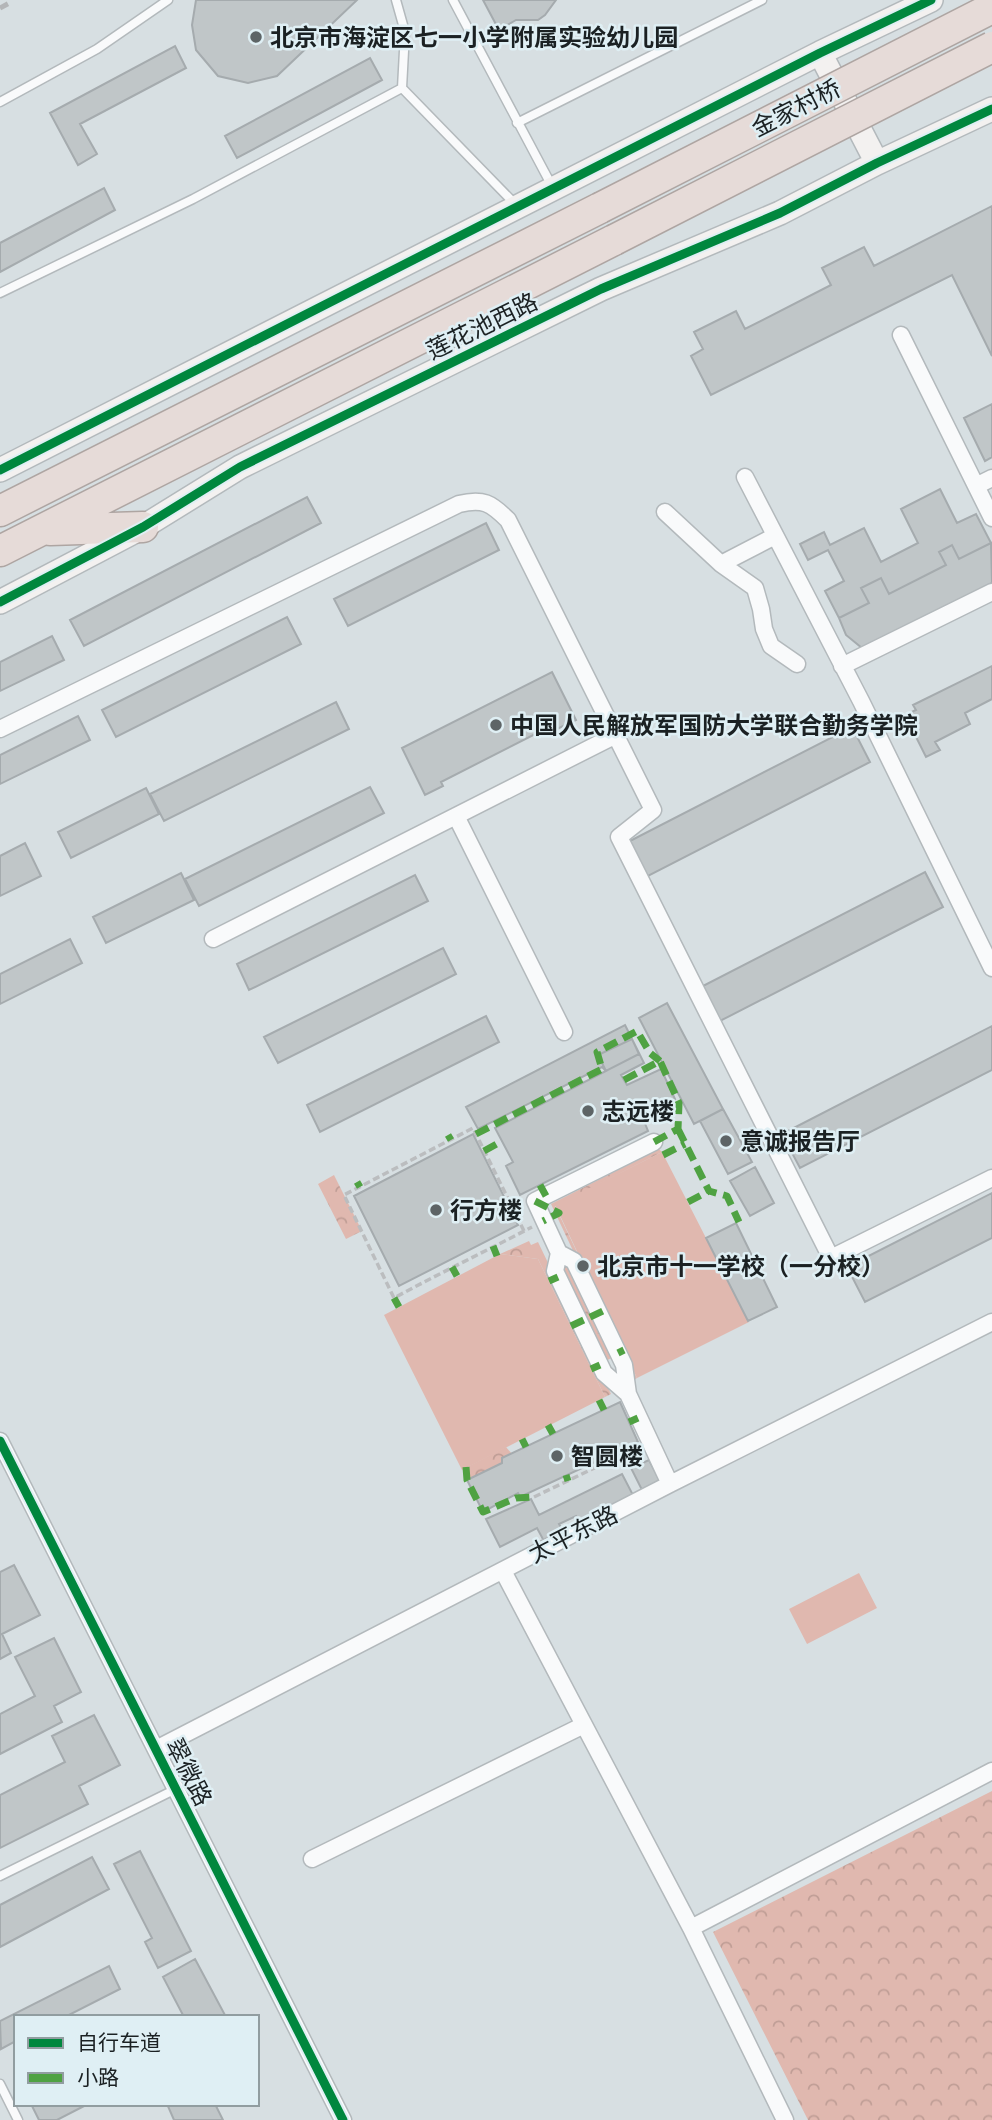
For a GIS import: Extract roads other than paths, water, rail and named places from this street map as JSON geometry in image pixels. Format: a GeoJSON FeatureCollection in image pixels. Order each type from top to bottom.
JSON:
{"type":"FeatureCollection","features":[{"type":"Feature","properties":{"kind":"highway","name":"金家村桥"},"geometry":{"type":"LineString","coordinates":[[0,511],[992,8]]}},
{"type":"Feature","properties":{"kind":"highway","name":"金家村桥"},"geometry":{"type":"LineString","coordinates":[[614,240],[992,47]]}},
{"type":"Feature","properties":{"kind":"highway","name":"莲花池西路"},"geometry":{"type":"LineString","coordinates":[[0,551],[614,240]]}},
{"type":"Feature","properties":{"kind":"highway"},"geometry":{"type":"LineString","coordinates":[[39,531],[143,527]]}},
{"type":"Feature","properties":{"kind":"street"},"geometry":{"type":"LineString","coordinates":[[0,470],[820,53],[931,0]]}},
{"type":"Feature","properties":{"kind":"street"},"geometry":{"type":"LineString","coordinates":[[820,53],[877,163]]}},
{"type":"Feature","properties":{"kind":"street","name":"莲花池西路"},"geometry":{"type":"LineString","coordinates":[[0,601],[143,527],[240,467],[289,442],[600,289],[780,213],[877,163],[992,109]]}},
{"type":"Feature","properties":{"kind":"street"},"geometry":{"type":"LineString","coordinates":[[901,335],[992,519]]}},
{"type":"Feature","properties":{"kind":"street"},"geometry":{"type":"LineString","coordinates":[[745,477],[992,968]]}},
{"type":"Feature","properties":{"kind":"street"},"geometry":{"type":"LineString","coordinates":[[976,486],[992,478]]}},
{"type":"Feature","properties":{"kind":"street"},"geometry":{"type":"LineString","coordinates":[[0,729],[459,504],[476,500],[495,507],[508,520],[653,810],[620,837],[831,1258],[992,1178]]}},
{"type":"Feature","properties":{"kind":"street"},"geometry":{"type":"LineString","coordinates":[[665,512],[721,564],[755,588],[764,629],[771,646],[797,664]]}},
{"type":"Feature","properties":{"kind":"street"},"geometry":{"type":"LineString","coordinates":[[721,564],[775,536]]}},
{"type":"Feature","properties":{"kind":"street"},"geometry":{"type":"LineString","coordinates":[[842,666],[992,592]]}},
{"type":"Feature","properties":{"kind":"street"},"geometry":{"type":"LineString","coordinates":[[213,939],[616,736]]}},
{"type":"Feature","properties":{"kind":"street"},"geometry":{"type":"LineString","coordinates":[[456,816],[564,1032]]}},
{"type":"Feature","properties":{"kind":"street"},"geometry":{"type":"LineString","coordinates":[[654,1142],[535,1201],[559,1253],[555,1271],[604,1373],[628,1394],[670,1484]]}},
{"type":"Feature","properties":{"kind":"street","name":"太平东路"},"geometry":{"type":"LineString","coordinates":[[156,1749],[670,1484],[992,1322]]}},
{"type":"Feature","properties":{"kind":"street","name":"翠微路"},"geometry":{"type":"LineString","coordinates":[[0,1441],[342,2120]]}},
{"type":"Feature","properties":{"kind":"street"},"geometry":{"type":"LineString","coordinates":[[503,1571],[691,1928],[785,2120]]}},
{"type":"Feature","properties":{"kind":"street"},"geometry":{"type":"LineString","coordinates":[[313,1859],[584,1725]]}},
{"type":"Feature","properties":{"kind":"street"},"geometry":{"type":"LineString","coordinates":[[691,1928],[992,1771]]}},
{"type":"Feature","properties":{"kind":"lane"},"geometry":{"type":"LineString","coordinates":[[0,102],[97,49],[168,0]]}},
{"type":"Feature","properties":{"kind":"lane"},"geometry":{"type":"LineString","coordinates":[[396,0],[405,32],[402,88],[517,206]]}},
{"type":"Feature","properties":{"kind":"lane"},"geometry":{"type":"LineString","coordinates":[[453,0],[553,188]]}},
{"type":"Feature","properties":{"kind":"lane"},"geometry":{"type":"LineString","coordinates":[[517,123],[762,0]]}},
{"type":"Feature","properties":{"kind":"lane"},"geometry":{"type":"LineString","coordinates":[[0,293],[193,199],[402,88]]}},
{"type":"Feature","properties":{"kind":"lane"},"geometry":{"type":"LineString","coordinates":[[0,1875],[176,1789]]}},
{"type":"Feature","properties":{"kind":"lane"},"geometry":{"type":"LineString","coordinates":[[0,2084],[18,2120]]}},
{"type":"Feature","properties":{"kind":"railway"},"geometry":{"type":"LineString","coordinates":[[0,8],[15,0]]}},
{"type":"Feature","properties":{"kind":"place","name":"北京市海淀区七一小学附属实验幼儿园"},"geometry":{"type":"Point","coordinates":[256,37]}},
{"type":"Feature","properties":{"kind":"place","name":"中国人民解放军国防大学联合勤务学院"},"geometry":{"type":"Point","coordinates":[496,725]}},
{"type":"Feature","properties":{"kind":"place","name":"志远楼"},"geometry":{"type":"Point","coordinates":[588,1111]}},
{"type":"Feature","properties":{"kind":"place","name":"意诚报告厅"},"geometry":{"type":"Point","coordinates":[726,1141]}},
{"type":"Feature","properties":{"kind":"place","name":"行方楼"},"geometry":{"type":"Point","coordinates":[436,1210]}},
{"type":"Feature","properties":{"kind":"place","name":"北京市十一学校（一分校）"},"geometry":{"type":"Point","coordinates":[583,1266]}},
{"type":"Feature","properties":{"kind":"place","name":"智圆楼"},"geometry":{"type":"Point","coordinates":[557,1456]}}]}
